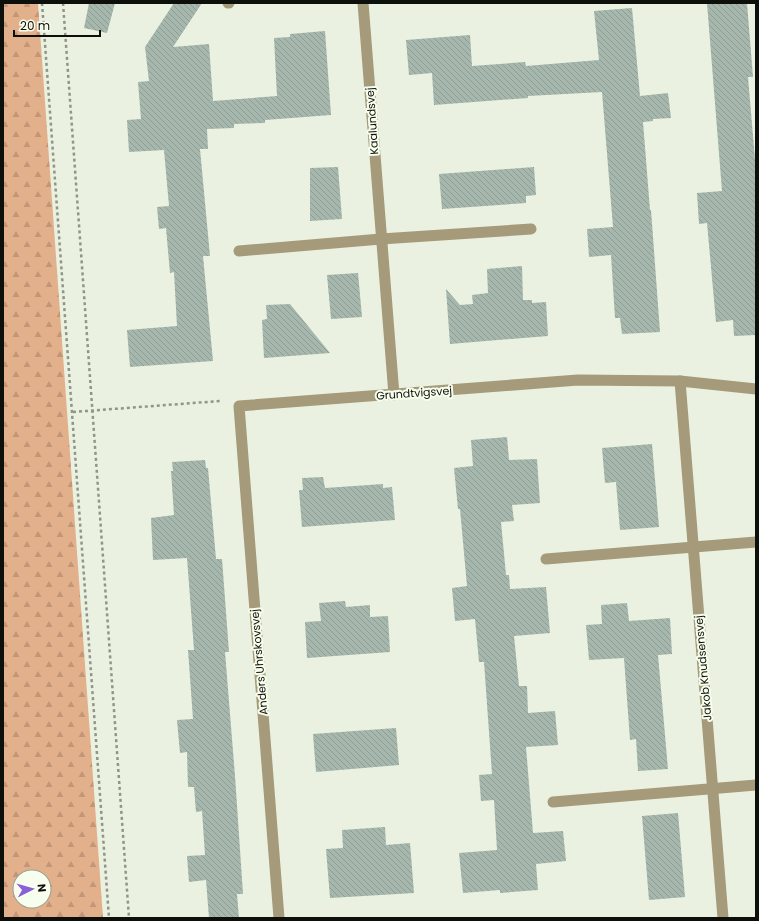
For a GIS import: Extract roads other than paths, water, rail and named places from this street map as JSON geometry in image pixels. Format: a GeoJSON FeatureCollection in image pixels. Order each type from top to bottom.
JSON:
{"type":"FeatureCollection","features":[{"type":"Feature","properties":{"kind":"street","name":"Kaalundsvej"},"geometry":{"type":"LineString","coordinates":[[363,3],[394,395]]}},
{"type":"Feature","properties":{"kind":"street"},"geometry":{"type":"LineString","coordinates":[[238,251],[381,239],[530,230]]}},
{"type":"Feature","properties":{"kind":"street","name":"Grundtvigsvej"},"geometry":{"type":"LineString","coordinates":[[238,406],[578,380],[680,381],[756,389]]}},
{"type":"Feature","properties":{"kind":"street","name":"Jakob Knudsensvej"},"geometry":{"type":"LineString","coordinates":[[680,381],[723,918]]}},
{"type":"Feature","properties":{"kind":"street","name":"Anders Uhrskovsvej"},"geometry":{"type":"LineString","coordinates":[[238,406],[279,918]]}},
{"type":"Feature","properties":{"kind":"street"},"geometry":{"type":"LineString","coordinates":[[546,559],[756,542]]}},
{"type":"Feature","properties":{"kind":"street"},"geometry":{"type":"LineString","coordinates":[[553,802],[756,785]]}}]}
